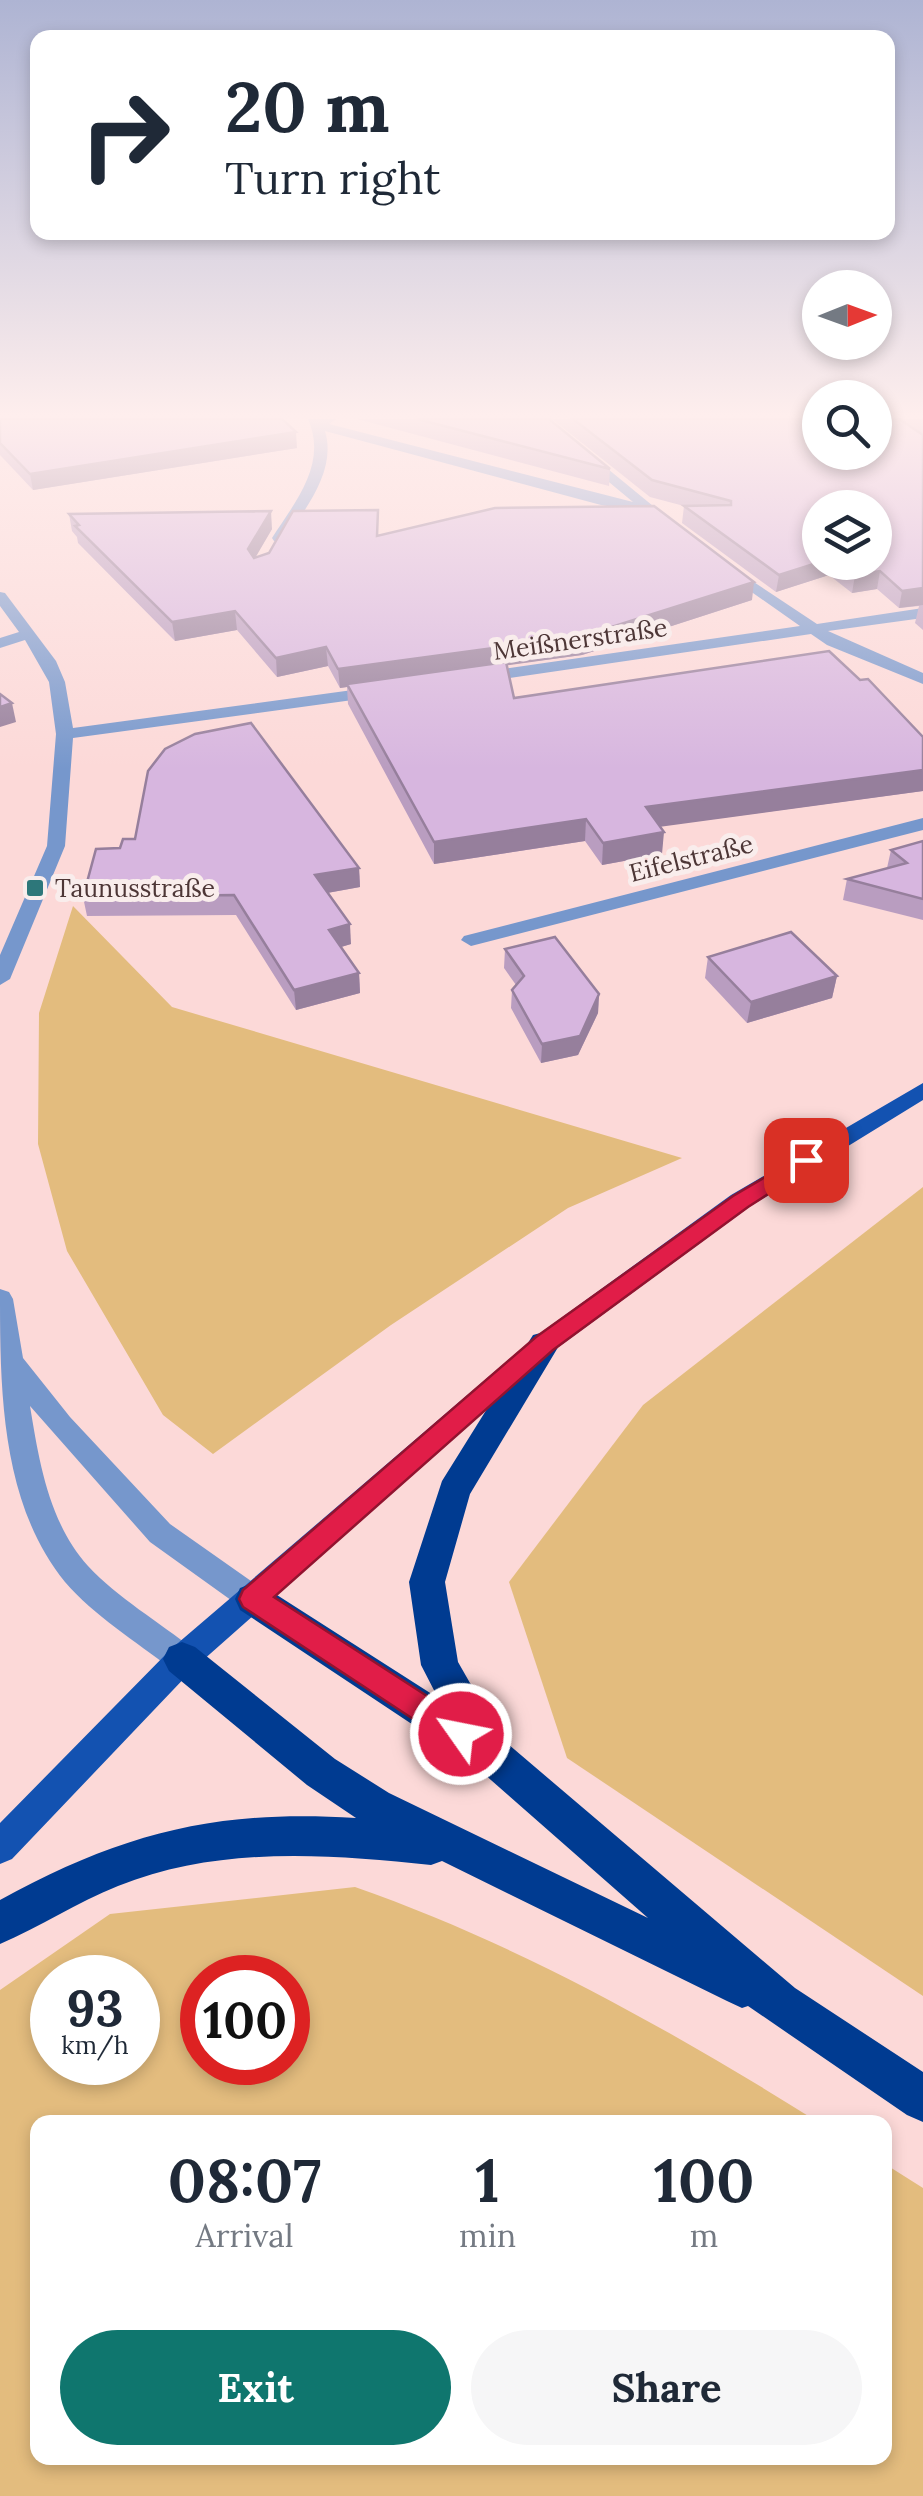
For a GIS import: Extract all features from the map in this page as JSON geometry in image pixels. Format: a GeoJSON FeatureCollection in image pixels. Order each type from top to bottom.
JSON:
{"type":"FeatureCollection","features":[{"type":"Feature","properties":{"kind":"highway"},"geometry":{"type":"LineString","coordinates":[[489,1752],[440,1665],[427,1582],[454,1490],[544,1344]]}},
{"type":"Feature","properties":{"kind":"highway"},"geometry":{"type":"LineString","coordinates":[[253,1599],[489,1752],[779,2004],[923,2100]]}},
{"type":"Feature","properties":{"kind":"highway"},"geometry":{"type":"LineString","coordinates":[[182,1659],[321,1772],[375,1808],[779,2004]]}},
{"type":"Feature","properties":{"kind":"highway"},"geometry":{"type":"LineString","coordinates":[[0,1923],[116,1867],[180,1846],[238,1836],[362,1838],[449,1846]]}},
{"type":"Feature","properties":{"kind":"main road"},"geometry":{"type":"LineString","coordinates":[[0,1847],[182,1659],[544,1344],[740,1201],[923,1090]]}},
{"type":"Feature","properties":{"kind":"street"},"geometry":{"type":"LineString","coordinates":[[269,554],[279,535]]}},
{"type":"Feature","properties":{"kind":"street"},"geometry":{"type":"LineString","coordinates":[[708,554],[814,630],[864,656],[923,679]]}},
{"type":"Feature","properties":{"kind":"street"},"geometry":{"type":"LineString","coordinates":[[0,596],[58,682],[65,734],[56,846],[0,979]]}},
{"type":"Feature","properties":{"kind":"street","name":"Meißnerstraße"},"geometry":{"type":"LineString","coordinates":[[455,681],[923,613]]}},
{"type":"Feature","properties":{"kind":"street"},"geometry":{"type":"LineString","coordinates":[[0,642],[29,634]]}},
{"type":"Feature","properties":{"kind":"street"},"geometry":{"type":"LineString","coordinates":[[65,734],[396,689]]}},
{"type":"Feature","properties":{"kind":"street","name":"Eifelstraße"},"geometry":{"type":"LineString","coordinates":[[472,940],[923,824]]}},
{"type":"Feature","properties":{"kind":"street"},"geometry":{"type":"LineString","coordinates":[[0,1299],[26,1456],[50,1535],[76,1573],[182,1659]]}},
{"type":"Feature","properties":{"kind":"street"},"geometry":{"type":"LineString","coordinates":[[12,1362],[60,1425],[160,1533],[253,1599]]}},
{"type":"Feature","properties":{"kind":"shaded area"},"geometry":{"type":"Polygon","coordinates":[[[73,906],[172,1007],[682,1158],[568,1208],[391,1325],[213,1454],[163,1415],[67,1251],[38,1144],[39,1013],[73,906]]]}},
{"type":"Feature","properties":{"kind":"shaded area"},"geometry":{"type":"Polygon","coordinates":[[[923,1187],[923,1996],[567,1758],[509,1582],[643,1405],[923,1187]]]}},
{"type":"Feature","properties":{"kind":"shaded area"},"geometry":{"type":"Polygon","coordinates":[[[355,1887],[535,1962],[651,2023],[806,2115],[30,2115],[30,2465],[892,2465],[892,2168],[923,2188],[923,2496],[0,2496],[0,1990],[30,1969],[30,2085],[160,2085],[160,1955],[51,1955],[110,1914],[355,1887]]]}},
{"type":"Feature","properties":{"kind":"building"},"geometry":{"type":"Polygon","coordinates":[[[85,535],[256,535],[248,549],[254,558],[269,553],[279,535],[693,535],[754,582],[583,636],[338,669],[326,647],[276,658],[235,611],[172,622],[85,535]]]}},
{"type":"Feature","properties":{"kind":"building"},"geometry":{"type":"Polygon","coordinates":[[[725,535],[802,535],[802,568],[779,575],[725,535]]]}},
{"type":"Feature","properties":{"kind":"building"},"geometry":{"type":"Polygon","coordinates":[[[892,535],[923,535],[923,588],[902,591],[890,580],[892,535]]]}},
{"type":"Feature","properties":{"kind":"building"},"geometry":{"type":"Polygon","coordinates":[[[829,651],[860,680],[868,679],[923,737],[923,770],[646,807],[664,832],[603,843],[586,819],[434,842],[347,684],[506,662],[514,698],[829,651]]]}},
{"type":"Feature","properties":{"kind":"building"},"geometry":{"type":"Polygon","coordinates":[[[0,694],[12,703],[0,707],[0,694]]]}},
{"type":"Feature","properties":{"kind":"building"},"geometry":{"type":"Polygon","coordinates":[[[251,723],[359,868],[315,875],[350,924],[329,930],[359,973],[294,990],[234,895],[83,897],[96,849],[120,848],[123,839],[135,839],[148,771],[165,749],[195,734],[251,723]]]}},
{"type":"Feature","properties":{"kind":"building"},"geometry":{"type":"Polygon","coordinates":[[[923,841],[923,899],[847,879],[907,863],[891,850],[923,841]]]}},
{"type":"Feature","properties":{"kind":"building"},"geometry":{"type":"Polygon","coordinates":[[[791,932],[837,976],[751,1002],[708,957],[791,932]]]}},
{"type":"Feature","properties":{"kind":"building"},"geometry":{"type":"Polygon","coordinates":[[[555,937],[599,994],[580,1036],[542,1044],[512,990],[524,976],[505,949],[555,937]]]}},
{"type":"Feature","properties":{"kind":"place","name":"Taunusstraße"},"geometry":{"type":"Point","coordinates":[35,888]}},
{"type":"Feature","properties":{"kind":"route"},"geometry":{"type":"LineString","coordinates":[[461,1734],[253,1599],[544,1344],[740,1201],[806,1160]]}}]}
